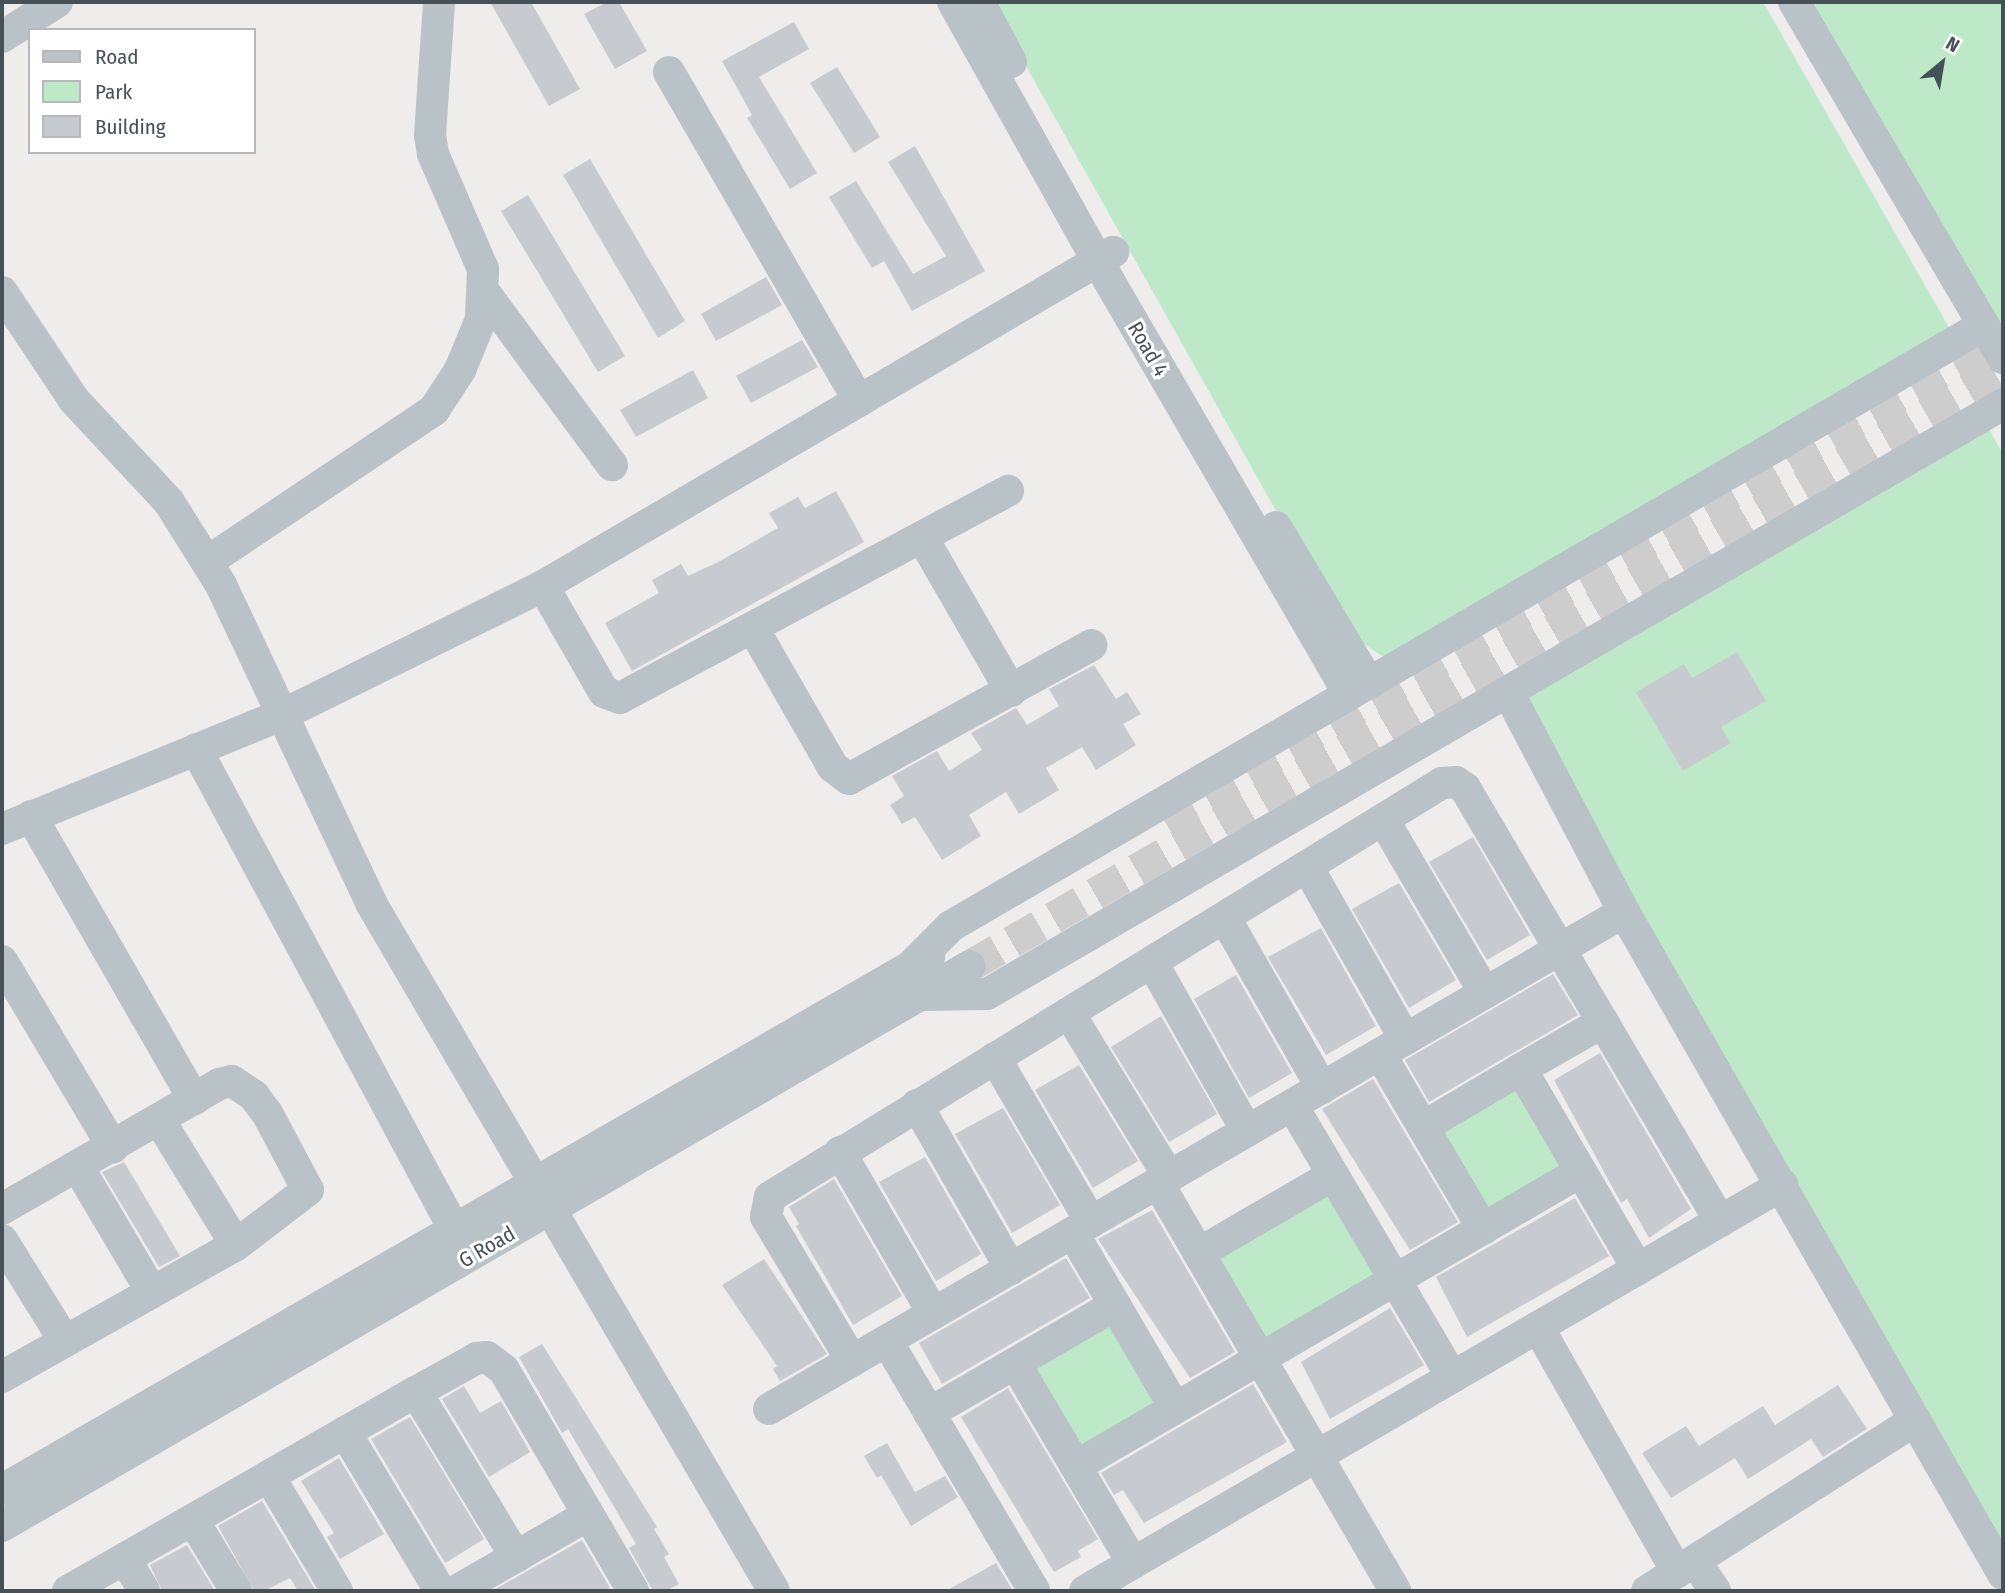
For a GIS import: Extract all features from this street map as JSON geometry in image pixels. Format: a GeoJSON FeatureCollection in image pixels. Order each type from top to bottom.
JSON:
{"type":"FeatureCollection","features":[{"type":"Feature","properties":{"kind":"street"},"geometry":{"type":"LineString","coordinates":[[2,37],[57,2]]}},
{"type":"Feature","properties":{"kind":"street"},"geometry":{"type":"LineString","coordinates":[[207,562],[434,411],[460,370],[481,319],[485,293],[483,269],[431,145],[439,2]]}},
{"type":"Feature","properties":{"kind":"street","name":"Road 4"},"geometry":{"type":"LineString","coordinates":[[953,2],[1359,688]]}},
{"type":"Feature","properties":{"kind":"street","name":"Road 4"},"geometry":{"type":"LineString","coordinates":[[979,2],[1105,256]]}},
{"type":"Feature","properties":{"kind":"street"},"geometry":{"type":"LineString","coordinates":[[1794,2],[2003,358]]}},
{"type":"Feature","properties":{"kind":"street"},"geometry":{"type":"LineString","coordinates":[[669,72],[859,401]]}},
{"type":"Feature","properties":{"kind":"street"},"geometry":{"type":"LineString","coordinates":[[194,1099],[13,819],[284,714],[543,586],[1105,256]]}},
{"type":"Feature","properties":{"kind":"street"},"geometry":{"type":"LineString","coordinates":[[2,292],[74,400],[169,502],[207,562],[284,714],[370,902],[774,1591]]}},
{"type":"Feature","properties":{"kind":"street"},"geometry":{"type":"LineString","coordinates":[[485,293],[612,465]]}},
{"type":"Feature","properties":{"kind":"street"},"geometry":{"type":"LineString","coordinates":[[912,965],[951,926],[1984,325]]}},
{"type":"Feature","properties":{"kind":"street"},"geometry":{"type":"LineString","coordinates":[[922,995],[987,994],[2003,404]]}},
{"type":"Feature","properties":{"kind":"street"},"geometry":{"type":"LineString","coordinates":[[543,586],[604,692],[611,696],[629,695],[1008,491]]}},
{"type":"Feature","properties":{"kind":"street"},"geometry":{"type":"LineString","coordinates":[[922,537],[1011,691]]}},
{"type":"Feature","properties":{"kind":"street"},"geometry":{"type":"LineString","coordinates":[[753,628],[833,767],[849,779],[1092,645]]}},
{"type":"Feature","properties":{"kind":"street"},"geometry":{"type":"LineString","coordinates":[[1508,692],[1624,912],[2003,1574]]}},
{"type":"Feature","properties":{"kind":"street"},"geometry":{"type":"LineString","coordinates":[[196,749],[454,1229]]}},
{"type":"Feature","properties":{"kind":"street"},"geometry":{"type":"LineString","coordinates":[[852,1361],[766,1217],[769,1198],[1443,783],[1456,782],[1465,788],[1720,1221]]}},
{"type":"Feature","properties":{"kind":"street"},"geometry":{"type":"LineString","coordinates":[[1384,821],[1485,993]]}},
{"type":"Feature","properties":{"kind":"street"},"geometry":{"type":"LineString","coordinates":[[1308,868],[1392,1046],[1423,1127],[1483,1229]]}},
{"type":"Feature","properties":{"kind":"street"},"geometry":{"type":"LineString","coordinates":[[769,1409],[1624,912]]}},
{"type":"Feature","properties":{"kind":"street"},"geometry":{"type":"LineString","coordinates":[[1225,918],[1322,1087]]}},
{"type":"Feature","properties":{"kind":"street","name":"G Road"},"geometry":{"type":"LineString","coordinates":[[2,1490],[912,965],[963,953],[922,995],[2,1525]]}},
{"type":"Feature","properties":{"kind":"street"},"geometry":{"type":"LineString","coordinates":[[2,961],[113,1147]]}},
{"type":"Feature","properties":{"kind":"street"},"geometry":{"type":"LineString","coordinates":[[1152,962],[1247,1131]]}},
{"type":"Feature","properties":{"kind":"street"},"geometry":{"type":"LineString","coordinates":[[1069,1013],[1164,1180],[1199,1253],[1395,1591]]}},
{"type":"Feature","properties":{"kind":"street"},"geometry":{"type":"LineString","coordinates":[[1423,1127],[1603,1022]]}},
{"type":"Feature","properties":{"kind":"street"},"geometry":{"type":"LineString","coordinates":[[995,1058],[1082,1228],[1115,1305],[1175,1408]]}},
{"type":"Feature","properties":{"kind":"street"},"geometry":{"type":"LineString","coordinates":[[1521,1069],[1638,1269]]}},
{"type":"Feature","properties":{"kind":"street"},"geometry":{"type":"LineString","coordinates":[[2,1209],[160,1121],[219,1084],[232,1081],[242,1086],[267,1114],[309,1190],[236,1245],[2,1377]]}},
{"type":"Feature","properties":{"kind":"street"},"geometry":{"type":"LineString","coordinates":[[917,1105],[1011,1269]]}},
{"type":"Feature","properties":{"kind":"street"},"geometry":{"type":"LineString","coordinates":[[1292,1105],[1452,1377]]}},
{"type":"Feature","properties":{"kind":"street"},"geometry":{"type":"LineString","coordinates":[[160,1121],[236,1245]]}},
{"type":"Feature","properties":{"kind":"street"},"geometry":{"type":"LineString","coordinates":[[840,1152],[933,1314]]}},
{"type":"Feature","properties":{"kind":"street"},"geometry":{"type":"LineString","coordinates":[[78,1167],[152,1292]]}},
{"type":"Feature","properties":{"kind":"street"},"geometry":{"type":"LineString","coordinates":[[1076,1466],[1580,1172]]}},
{"type":"Feature","properties":{"kind":"street"},"geometry":{"type":"LineString","coordinates":[[1199,1253],[1333,1175]]}},
{"type":"Feature","properties":{"kind":"street"},"geometry":{"type":"LineString","coordinates":[[1085,1591],[1782,1185]]}},
{"type":"Feature","properties":{"kind":"street"},"geometry":{"type":"LineString","coordinates":[[2,1240],[64,1340]]}},
{"type":"Feature","properties":{"kind":"street"},"geometry":{"type":"LineString","coordinates":[[929,1413],[1115,1305]]}},
{"type":"Feature","properties":{"kind":"street"},"geometry":{"type":"LineString","coordinates":[[1538,1328],[1686,1566],[1715,1591]]}},
{"type":"Feature","properties":{"kind":"street"},"geometry":{"type":"LineString","coordinates":[[887,1341],[1034,1591]]}},
{"type":"Feature","properties":{"kind":"street"},"geometry":{"type":"LineString","coordinates":[[68,1591],[477,1358],[494,1361],[504,1370],[588,1515],[626,1589]]}},
{"type":"Feature","properties":{"kind":"street"},"geometry":{"type":"LineString","coordinates":[[1015,1363],[1133,1563]]}},
{"type":"Feature","properties":{"kind":"street"},"geometry":{"type":"LineString","coordinates":[[416,1392],[516,1557]]}},
{"type":"Feature","properties":{"kind":"street"},"geometry":{"type":"LineString","coordinates":[[1647,1591],[1915,1420]]}},
{"type":"Feature","properties":{"kind":"street"},"geometry":{"type":"LineString","coordinates":[[345,1432],[440,1591]]}},
{"type":"Feature","properties":{"kind":"street"},"geometry":{"type":"LineString","coordinates":[[269,1476],[337,1591]]}},
{"type":"Feature","properties":{"kind":"street"},"geometry":{"type":"LineString","coordinates":[[456,1591],[588,1515]]}},
{"type":"Feature","properties":{"kind":"street"},"geometry":{"type":"LineString","coordinates":[[193,1520],[236,1591]]}},
{"type":"Feature","properties":{"kind":"street"},"geometry":{"type":"LineString","coordinates":[[125,1559],[144,1591]]}},
{"type":"Feature","properties":{"kind":"green space"},"geometry":{"type":"Polygon","coordinates":[[[990,2],[1763,2],[1955,338],[1403,670],[1343,630],[990,2]]]}},
{"type":"Feature","properties":{"kind":"green space"},"geometry":{"type":"Polygon","coordinates":[[[1804,2],[2003,2],[2003,320],[1992,326],[1804,2]]]}},
{"type":"Feature","properties":{"kind":"green space"},"geometry":{"type":"Polygon","coordinates":[[[1981,415],[2003,454],[2003,1554],[1509,680],[1981,415]]]}},
{"type":"Feature","properties":{"kind":"green space"},"geometry":{"type":"Polygon","coordinates":[[[1516,1087],[1567,1176],[1489,1220],[1438,1132],[1516,1087]]]}},
{"type":"Feature","properties":{"kind":"green space"},"geometry":{"type":"Polygon","coordinates":[[[1327,1191],[1379,1280],[1268,1344],[1216,1255],[1327,1191]]]}},
{"type":"Feature","properties":{"kind":"green space"},"geometry":{"type":"Polygon","coordinates":[[[1114,1317],[1163,1405],[1076,1452],[1028,1364],[1114,1317]]]}},
{"type":"Feature","properties":{"kind":"building"},"geometry":{"type":"Polygon","coordinates":[[[490,2],[531,2],[580,89],[549,106],[490,2]]]}},
{"type":"Feature","properties":{"kind":"building"},"geometry":{"type":"Polygon","coordinates":[[[607,2],[619,2],[647,51],[615,69],[584,14],[607,2]]]}},
{"type":"Feature","properties":{"kind":"building"},"geometry":{"type":"Polygon","coordinates":[[[794,22],[809,49],[759,77],[817,173],[790,189],[747,118],[752,115],[722,61],[794,22]]]}},
{"type":"Feature","properties":{"kind":"building"},"geometry":{"type":"Polygon","coordinates":[[[837,67],[880,137],[854,153],[810,83],[837,67]]]}},
{"type":"Feature","properties":{"kind":"building"},"geometry":{"type":"Polygon","coordinates":[[[915,146],[985,271],[912,311],[884,261],[872,268],[829,197],[856,181],[913,274],[946,256],[888,162],[915,146]]]}},
{"type":"Feature","properties":{"kind":"building"},"geometry":{"type":"Polygon","coordinates":[[[590,159],[685,321],[658,338],[563,175],[590,159]]]}},
{"type":"Feature","properties":{"kind":"building"},"geometry":{"type":"Polygon","coordinates":[[[528,195],[625,356],[598,372],[501,211],[528,195]]]}},
{"type":"Feature","properties":{"kind":"building"},"geometry":{"type":"Polygon","coordinates":[[[766,277],[782,305],[716,341],[701,314],[766,277]]]}},
{"type":"Feature","properties":{"kind":"building"},"geometry":{"type":"Polygon","coordinates":[[[802,340],[818,367],[751,403],[736,376],[802,340]]]}},
{"type":"Feature","properties":{"kind":"building"},"geometry":{"type":"Polygon","coordinates":[[[693,370],[708,398],[636,437],[620,410],[693,370]]]}},
{"type":"Feature","properties":{"kind":"building"},"geometry":{"type":"Polygon","coordinates":[[[836,491],[864,542],[632,671],[605,623],[659,593],[652,580],[681,564],[688,576],[720,561],[778,528],[769,513],[798,497],[805,508],[836,491]]]}},
{"type":"Feature","properties":{"kind":"building"},"geometry":{"type":"Polygon","coordinates":[[[1737,652],[1766,701],[1721,727],[1731,743],[1683,771],[1636,692],[1684,664],[1692,678],[1737,652]]]}},
{"type":"Feature","properties":{"kind":"building"},"geometry":{"type":"Polygon","coordinates":[[[1094,665],[1116,699],[1127,692],[1141,714],[1123,724],[1136,745],[1096,770],[1082,747],[1046,768],[1059,790],[1019,814],[1006,792],[969,815],[981,836],[942,860],[915,817],[902,824],[890,805],[904,796],[892,776],[937,751],[949,771],[982,750],[971,733],[1016,708],[1027,725],[1059,706],[1049,689],[1094,665]]]}},
{"type":"Feature","properties":{"kind":"building"},"geometry":{"type":"Polygon","coordinates":[[[1473,837],[1530,935],[1487,960],[1429,862],[1473,837]]]}},
{"type":"Feature","properties":{"kind":"building"},"geometry":{"type":"Polygon","coordinates":[[[1399,883],[1456,980],[1409,1008],[1352,909],[1399,883]]]}},
{"type":"Feature","properties":{"kind":"building"},"geometry":{"type":"Polygon","coordinates":[[[1321,928],[1376,1026],[1326,1055],[1268,957],[1321,928]]]}},
{"type":"Feature","properties":{"kind":"building"},"geometry":{"type":"Polygon","coordinates":[[[1553,974],[1578,1015],[1429,1102],[1405,1060],[1553,974]]]}},
{"type":"Feature","properties":{"kind":"building"},"geometry":{"type":"Polygon","coordinates":[[[1236,975],[1292,1073],[1249,1098],[1194,999],[1236,975]]]}},
{"type":"Feature","properties":{"kind":"building"},"geometry":{"type":"Polygon","coordinates":[[[1161,1016],[1217,1114],[1169,1142],[1111,1047],[1161,1016]]]}},
{"type":"Feature","properties":{"kind":"building"},"geometry":{"type":"Polygon","coordinates":[[[1600,1053],[1691,1209],[1649,1238],[1627,1199],[1621,1203],[1554,1080],[1600,1053]]]}},
{"type":"Feature","properties":{"kind":"building"},"geometry":{"type":"Polygon","coordinates":[[[1079,1065],[1138,1161],[1093,1188],[1035,1090],[1079,1065]]]}},
{"type":"Feature","properties":{"kind":"building"},"geometry":{"type":"Polygon","coordinates":[[[1373,1079],[1458,1222],[1410,1250],[1322,1109],[1373,1079]]]}},
{"type":"Feature","properties":{"kind":"building"},"geometry":{"type":"Polygon","coordinates":[[[1003,1108],[1060,1205],[1012,1233],[955,1134],[1003,1108]]]}},
{"type":"Feature","properties":{"kind":"building"},"geometry":{"type":"Polygon","coordinates":[[[925,1157],[981,1254],[936,1281],[879,1182],[925,1157]]]}},
{"type":"Feature","properties":{"kind":"building"},"geometry":{"type":"Polygon","coordinates":[[[124,1162],[180,1256],[159,1267],[102,1172],[124,1162]]]}},
{"type":"Feature","properties":{"kind":"building"},"geometry":{"type":"Polygon","coordinates":[[[834,1179],[902,1296],[853,1325],[796,1226],[799,1224],[789,1207],[834,1179]]]}},
{"type":"Feature","properties":{"kind":"building"},"geometry":{"type":"Polygon","coordinates":[[[1575,1198],[1609,1256],[1467,1337],[1436,1277],[1575,1198]]]}},
{"type":"Feature","properties":{"kind":"building"},"geometry":{"type":"Polygon","coordinates":[[[1152,1210],[1235,1352],[1190,1378],[1098,1239],[1152,1210]]]}},
{"type":"Feature","properties":{"kind":"building"},"geometry":{"type":"Polygon","coordinates":[[[1066,1258],[1090,1298],[942,1384],[919,1343],[1066,1258]]]}},
{"type":"Feature","properties":{"kind":"building"},"geometry":{"type":"Polygon","coordinates":[[[764,1259],[827,1354],[780,1381],[773,1369],[777,1366],[722,1285],[764,1259]]]}},
{"type":"Feature","properties":{"kind":"building"},"geometry":{"type":"Polygon","coordinates":[[[1390,1308],[1424,1365],[1330,1419],[1301,1362],[1390,1308]]]}},
{"type":"Feature","properties":{"kind":"building"},"geometry":{"type":"Polygon","coordinates":[[[542,1344],[657,1527],[654,1529],[669,1554],[664,1557],[679,1584],[666,1591],[653,1591],[629,1548],[636,1544],[568,1429],[562,1433],[519,1357],[542,1344]]]}},
{"type":"Feature","properties":{"kind":"building"},"geometry":{"type":"Polygon","coordinates":[[[1253,1384],[1287,1442],[1144,1523],[1123,1490],[1114,1495],[1101,1473],[1253,1384]]]}},
{"type":"Feature","properties":{"kind":"building"},"geometry":{"type":"Polygon","coordinates":[[[1838,1385],[1867,1429],[1823,1457],[1811,1439],[1748,1479],[1735,1458],[1671,1498],[1642,1453],[1686,1426],[1699,1446],[1763,1406],[1775,1425],[1838,1385]]]}},
{"type":"Feature","properties":{"kind":"building"},"geometry":{"type":"Polygon","coordinates":[[[464,1386],[480,1413],[501,1401],[530,1452],[489,1477],[442,1399],[464,1386]]]}},
{"type":"Feature","properties":{"kind":"building"},"geometry":{"type":"Polygon","coordinates":[[[1008,1388],[1098,1539],[1078,1551],[1081,1557],[1054,1572],[961,1417],[1008,1388]]]}},
{"type":"Feature","properties":{"kind":"building"},"geometry":{"type":"Polygon","coordinates":[[[410,1417],[484,1539],[445,1563],[371,1439],[410,1417]]]}},
{"type":"Feature","properties":{"kind":"building"},"geometry":{"type":"Polygon","coordinates":[[[887,1443],[915,1492],[945,1476],[958,1497],[911,1526],[881,1475],[877,1478],[864,1456],[887,1443]]]}},
{"type":"Feature","properties":{"kind":"building"},"geometry":{"type":"Polygon","coordinates":[[[339,1458],[384,1534],[340,1559],[327,1537],[334,1533],[301,1481],[339,1458]]]}},
{"type":"Feature","properties":{"kind":"building"},"geometry":{"type":"Polygon","coordinates":[[[262,1501],[316,1591],[298,1591],[290,1578],[264,1591],[254,1591],[218,1526],[262,1501]]]}},
{"type":"Feature","properties":{"kind":"building"},"geometry":{"type":"Polygon","coordinates":[[[582,1540],[610,1588],[605,1591],[492,1591],[582,1540]]]}},
{"type":"Feature","properties":{"kind":"building"},"geometry":{"type":"Polygon","coordinates":[[[187,1545],[215,1591],[162,1591],[150,1565],[187,1545]]]}},
{"type":"Feature","properties":{"kind":"building"},"geometry":{"type":"Polygon","coordinates":[[[996,1563],[1013,1591],[946,1591],[996,1563]]]}},
{"type":"Feature","properties":{"kind":"tunnel"},"geometry":{"type":"LineString","coordinates":[[1164,820],[2003,336]]}},
{"type":"Feature","properties":{"kind":"tunnel"},"geometry":{"type":"LineString","coordinates":[[970,966],[2003,370]]}}]}
